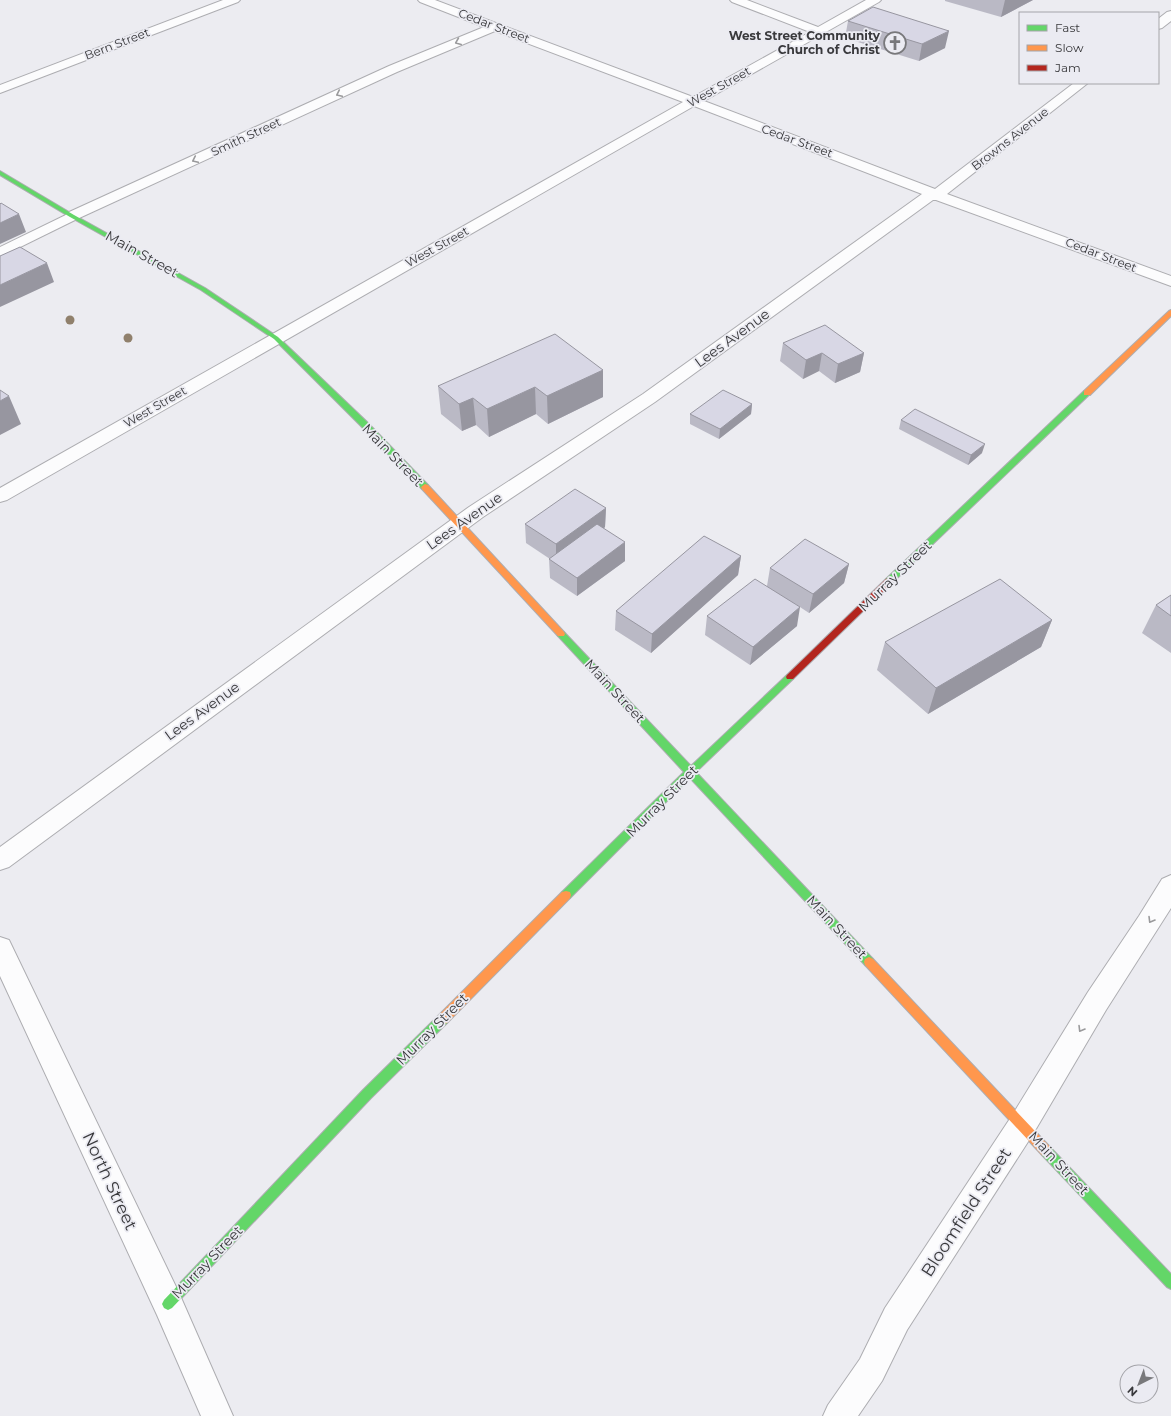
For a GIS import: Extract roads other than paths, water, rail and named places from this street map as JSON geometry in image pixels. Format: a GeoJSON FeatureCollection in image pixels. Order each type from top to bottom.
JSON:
{"type":"FeatureCollection","features":[{"type":"Feature","properties":{"kind":"street","name":"Bern Street"},"geometry":{"type":"LineString","coordinates":[[0,89],[234,0]]}},
{"type":"Feature","properties":{"kind":"street","name":"Cedar Street"},"geometry":{"type":"LineString","coordinates":[[424,0],[638,80],[937,195],[1171,281]]}},
{"type":"Feature","properties":{"kind":"street"},"geometry":{"type":"LineString","coordinates":[[736,0],[819,31]]}},
{"type":"Feature","properties":{"kind":"street","name":"West Street"},"geometry":{"type":"LineString","coordinates":[[0,496],[692,102],[875,0]]}},
{"type":"Feature","properties":{"kind":"street"},"geometry":{"type":"LineString","coordinates":[[1159,24],[1171,15]]}},
{"type":"Feature","properties":{"kind":"street","name":"Smith Street"},"geometry":{"type":"LineString","coordinates":[[72,216],[393,69],[494,27]]}},
{"type":"Feature","properties":{"kind":"street","name":"Browns Avenue"},"geometry":{"type":"LineString","coordinates":[[937,195],[1081,84]]}},
{"type":"Feature","properties":{"kind":"street","name":"Main Street"},"geometry":{"type":"LineString","coordinates":[[0,173],[72,216],[203,289],[258,324],[276,338],[363,423],[460,524],[690,772],[1023,1124],[1171,1283]]}},
{"type":"Feature","properties":{"kind":"street","name":"Lees Avenue"},"geometry":{"type":"LineString","coordinates":[[0,860],[460,524],[649,398],[928,197],[937,195]]}},
{"type":"Feature","properties":{"kind":"street","name":"Murray Street"},"geometry":{"type":"LineString","coordinates":[[168,1304],[367,1094],[690,772],[1171,312]]}},
{"type":"Feature","properties":{"kind":"street","name":"Bloomfield Street"},"geometry":{"type":"LineString","coordinates":[[839,1416],[871,1370],[896,1319],[1023,1124],[1097,1001],[1148,924],[1171,886]]}},
{"type":"Feature","properties":{"kind":"street","name":"North Street"},"geometry":{"type":"LineString","coordinates":[[0,948],[168,1304],[217,1416]]}},
{"type":"Feature","properties":{"kind":"lane","name":"Smith Street"},"geometry":{"type":"LineString","coordinates":[[0,253],[72,216]]}},
{"type":"Feature","properties":{"kind":"place","name":"West Street Community Church of Christ"},"geometry":{"type":"Point","coordinates":[895,43]}}]}
